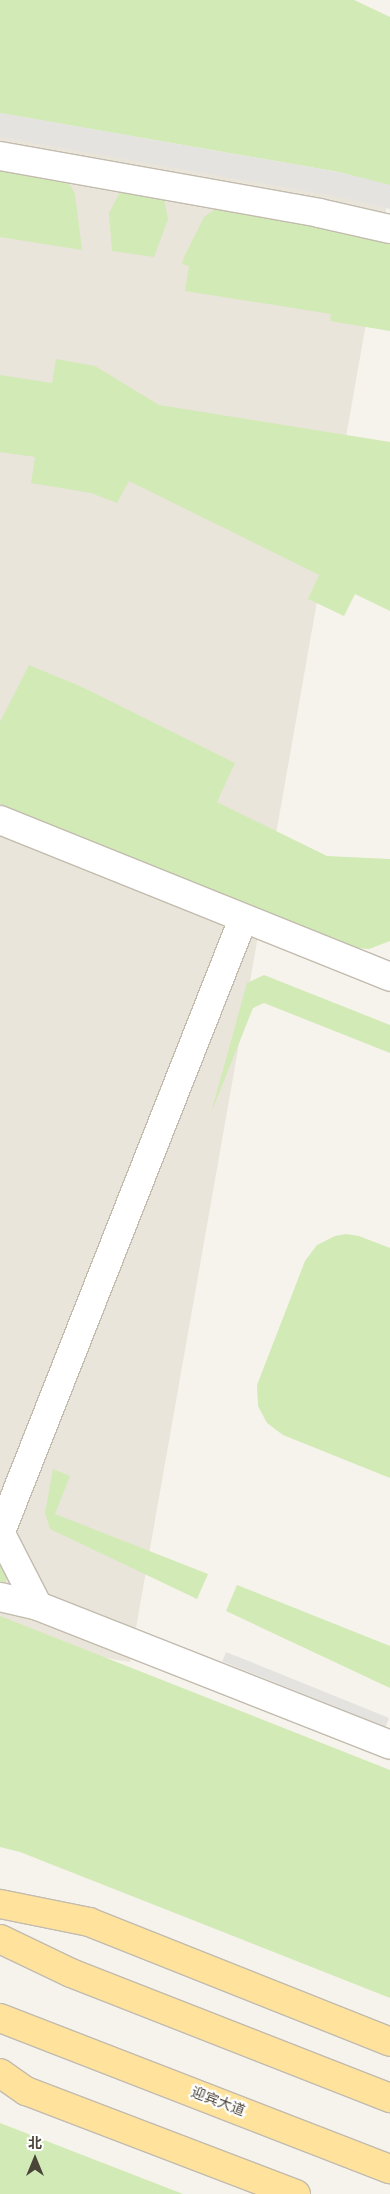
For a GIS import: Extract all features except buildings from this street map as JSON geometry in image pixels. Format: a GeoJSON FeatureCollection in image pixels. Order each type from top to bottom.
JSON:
{"type":"FeatureCollection","features":[{"type":"Feature","properties":{"kind":"main road"},"geometry":{"type":"LineString","coordinates":[[0,1904],[88,1922],[390,2042]]}},
{"type":"Feature","properties":{"kind":"main road"},"geometry":{"type":"LineString","coordinates":[[0,1939],[71,1973],[390,2098]]}},
{"type":"Feature","properties":{"kind":"main road","name":"迎宾大道"},"geometry":{"type":"LineString","coordinates":[[0,2018],[46,2034],[390,2169]]}},
{"type":"Feature","properties":{"kind":"main road"},"geometry":{"type":"LineString","coordinates":[[0,2073],[26,2091],[296,2194]]}},
{"type":"Feature","properties":{"kind":"street"},"geometry":{"type":"LineString","coordinates":[[0,156],[320,213],[390,229]]}},
{"type":"Feature","properties":{"kind":"street"},"geometry":{"type":"LineString","coordinates":[[0,820],[390,977]]}},
{"type":"Feature","properties":{"kind":"street"},"geometry":{"type":"LineString","coordinates":[[38,1606],[0,1534],[243,919]]}},
{"type":"Feature","properties":{"kind":"street"},"geometry":{"type":"LineString","coordinates":[[0,1597],[38,1606],[390,1745]]}},
{"type":"Feature","properties":{"kind":"shaded area"},"geometry":{"type":"Polygon","coordinates":[[[0,113],[390,182],[130,1662],[0,1639],[0,113]]]}},
{"type":"Feature","properties":{"kind":"shaded area"},"geometry":{"type":"Polygon","coordinates":[[[0,113],[338,172],[390,185],[390,209],[334,196],[0,137],[0,113]]]}},
{"type":"Feature","properties":{"kind":"shaded area"},"geometry":{"type":"Polygon","coordinates":[[[226,1652],[389,1718],[385,1727],[222,1661],[226,1652]]]}},
{"type":"Feature","properties":{"kind":"green space"},"geometry":{"type":"Polygon","coordinates":[[[0,0],[354,0],[390,17],[390,185],[338,172],[0,113],[0,0]]]}},
{"type":"Feature","properties":{"kind":"green space"},"geometry":{"type":"Polygon","coordinates":[[[0,170],[65,182],[71,186],[75,194],[82,250],[0,237],[0,170]]]}},
{"type":"Feature","properties":{"kind":"green space"},"geometry":{"type":"Polygon","coordinates":[[[120,192],[164,199],[168,219],[154,257],[112,251],[109,213],[120,192]]]}},
{"type":"Feature","properties":{"kind":"green space"},"geometry":{"type":"Polygon","coordinates":[[[217,208],[390,242],[390,331],[330,321],[331,314],[185,291],[189,266],[182,264],[184,257],[204,217],[217,208]]]}},
{"type":"Feature","properties":{"kind":"green space"},"geometry":{"type":"Polygon","coordinates":[[[56,359],[95,366],[159,405],[390,442],[390,611],[355,594],[344,616],[308,599],[319,575],[129,481],[117,503],[91,493],[31,483],[35,457],[0,452],[0,375],[52,383],[56,359]]]}},
{"type":"Feature","properties":{"kind":"green space"},"geometry":{"type":"Polygon","coordinates":[[[29,665],[82,687],[235,763],[217,802],[327,856],[390,859],[390,941],[369,949],[357,948],[4,807],[0,803],[0,722],[29,665]]]}},
{"type":"Feature","properties":{"kind":"green space"},"geometry":{"type":"Polygon","coordinates":[[[264,975],[390,1025],[390,1053],[264,1003],[253,1008],[211,1113],[247,983],[264,975]]]}},
{"type":"Feature","properties":{"kind":"green space"},"geometry":{"type":"Polygon","coordinates":[[[346,1234],[359,1236],[390,1248],[390,1478],[283,1435],[267,1423],[258,1406],[257,1385],[305,1261],[317,1245],[335,1236],[346,1234]]]}},
{"type":"Feature","properties":{"kind":"green space"},"geometry":{"type":"Polygon","coordinates":[[[53,1469],[70,1476],[55,1514],[208,1574],[197,1599],[50,1529],[45,1513],[53,1469]]]}},
{"type":"Feature","properties":{"kind":"green space"},"geometry":{"type":"Polygon","coordinates":[[[0,1562],[7,1577],[5,1584],[0,1586],[0,1562]]]}},
{"type":"Feature","properties":{"kind":"green space"},"geometry":{"type":"Polygon","coordinates":[[[237,1585],[390,1646],[390,1688],[226,1611],[237,1585]]]}},
{"type":"Feature","properties":{"kind":"green space"},"geometry":{"type":"Polygon","coordinates":[[[0,1616],[390,1770],[390,1998],[20,1852],[0,1847],[0,1616]]]}},
{"type":"Feature","properties":{"kind":"green space"},"geometry":{"type":"Polygon","coordinates":[[[0,2123],[183,2194],[0,2194],[0,2123]]]}}]}
